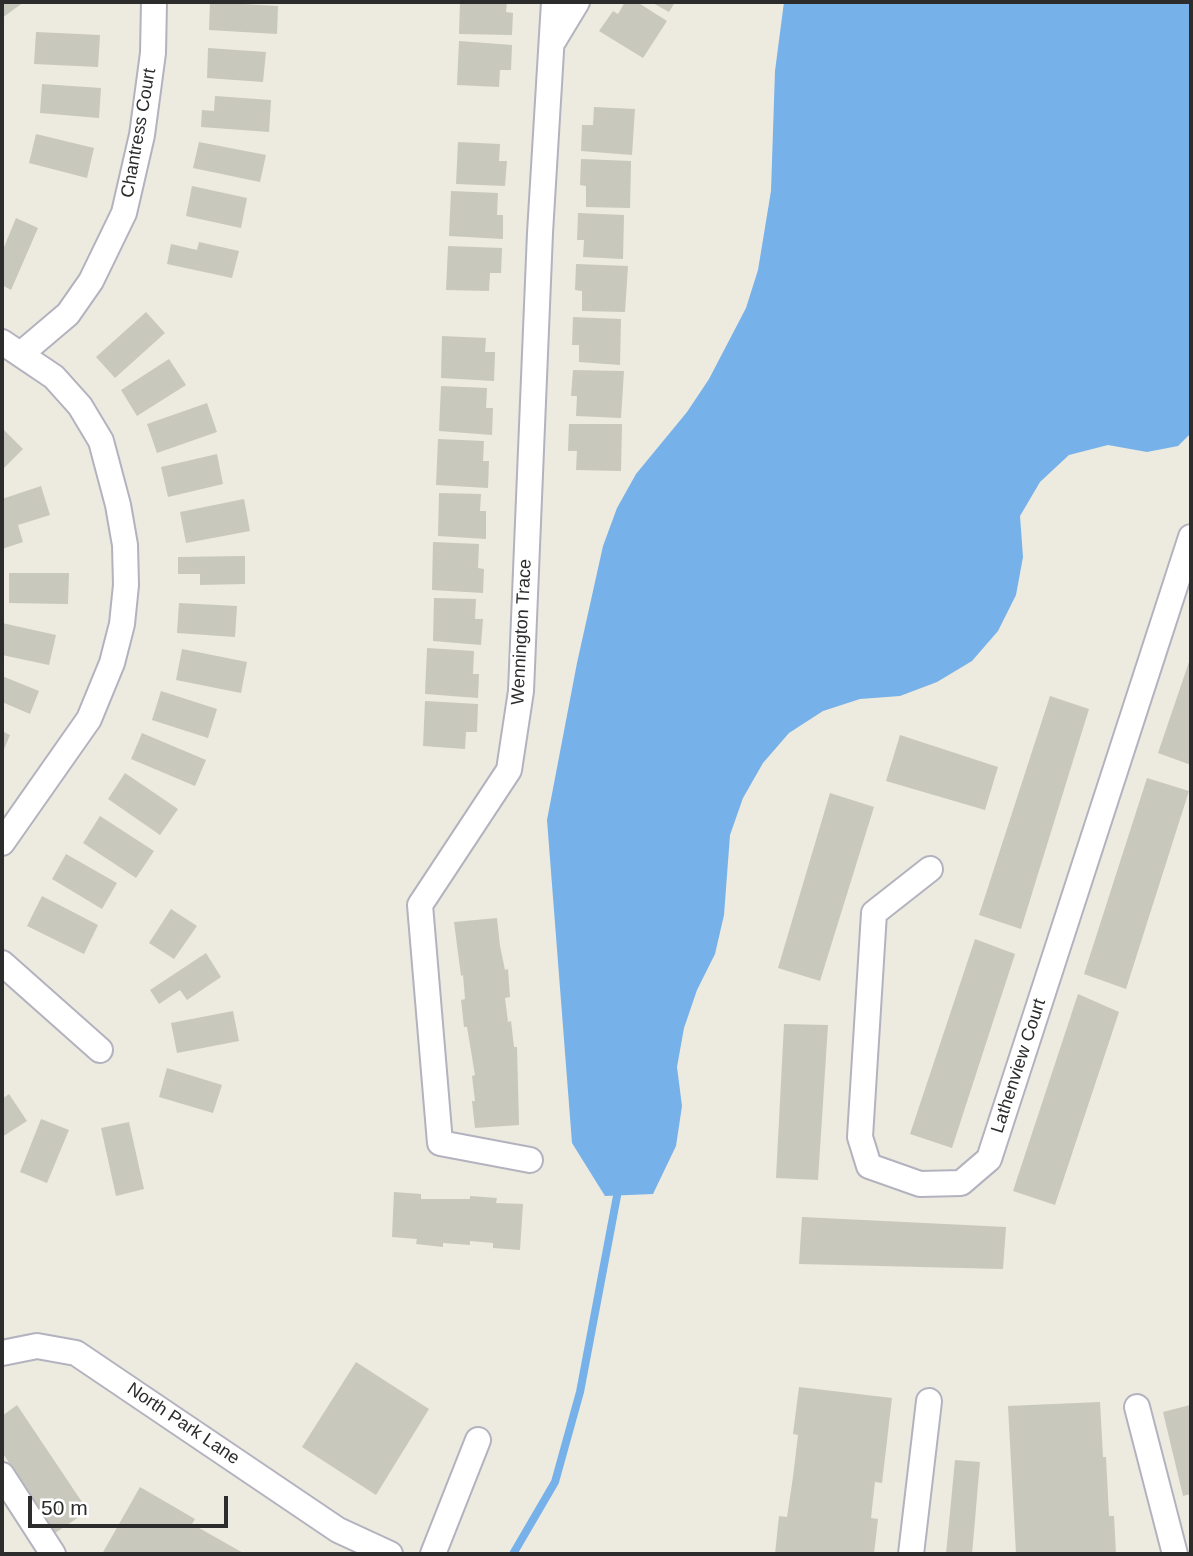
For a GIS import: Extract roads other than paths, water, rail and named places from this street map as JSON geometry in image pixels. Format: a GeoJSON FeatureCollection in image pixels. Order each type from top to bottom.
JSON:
{"type":"FeatureCollection","features":[{"type":"Feature","properties":{"kind":"street","name":"Chantress Court"},"geometry":{"type":"LineString","coordinates":[[12,347],[68,314],[91,281],[124,213],[142,135],[153,53],[153,2]]}},
{"type":"Feature","properties":{"kind":"street","name":"Wennington Trace"},"geometry":{"type":"LineString","coordinates":[[530,1160],[440,1143],[420,905],[509,770],[521,691],[540,233],[554,2]]}},
{"type":"Feature","properties":{"kind":"street"},"geometry":{"type":"LineString","coordinates":[[553,42],[577,2]]}},
{"type":"Feature","properties":{"kind":"street"},"geometry":{"type":"LineString","coordinates":[[2,843],[89,719],[112,663],[122,624],[126,585],[125,545],[118,505],[101,441],[80,407],[62,387],[12,347]]}},
{"type":"Feature","properties":{"kind":"street","name":"Lathenview Court"},"geometry":{"type":"LineString","coordinates":[[930,869],[874,913],[860,1137],[869,1166],[920,1184],[961,1184],[989,1159],[1191,537]]}},
{"type":"Feature","properties":{"kind":"street"},"geometry":{"type":"LineString","coordinates":[[2,963],[100,1050]]}},
{"type":"Feature","properties":{"kind":"street","name":"North Park Lane"},"geometry":{"type":"LineString","coordinates":[[2,1353],[37,1346],[76,1353],[338,1531],[390,1554]]}},
{"type":"Feature","properties":{"kind":"street"},"geometry":{"type":"LineString","coordinates":[[911,1554],[929,1401]]}},
{"type":"Feature","properties":{"kind":"street"},"geometry":{"type":"LineString","coordinates":[[1137,1407],[1175,1554]]}},
{"type":"Feature","properties":{"kind":"street"},"geometry":{"type":"LineString","coordinates":[[433,1554],[478,1440]]}},
{"type":"Feature","properties":{"kind":"street"},"geometry":{"type":"LineString","coordinates":[[2,1475],[54,1554]]}},
{"type":"Feature","properties":{"kind":"water"},"geometry":{"type":"Polygon","coordinates":[[[784,2],[1191,2],[1191,433],[1178,446],[1147,452],[1108,445],[1069,455],[1040,482],[1020,516],[1023,557],[1016,595],[998,631],[972,661],[937,682],[900,696],[860,699],[823,711],[789,733],[763,763],[743,798],[730,835],[724,915],[715,954],[697,990],[684,1028],[677,1067],[682,1106],[676,1146],[653,1194],[605,1196],[572,1143],[547,820],[603,546],[617,508],[636,474],[687,412],[709,379],[746,308],[758,270],[771,191],[775,71],[784,2]]]}},
{"type":"Feature","properties":{"kind":"waterway"},"geometry":{"type":"LineString","coordinates":[[513,1554],[555,1482],[580,1392],[617,1196]]}}]}
